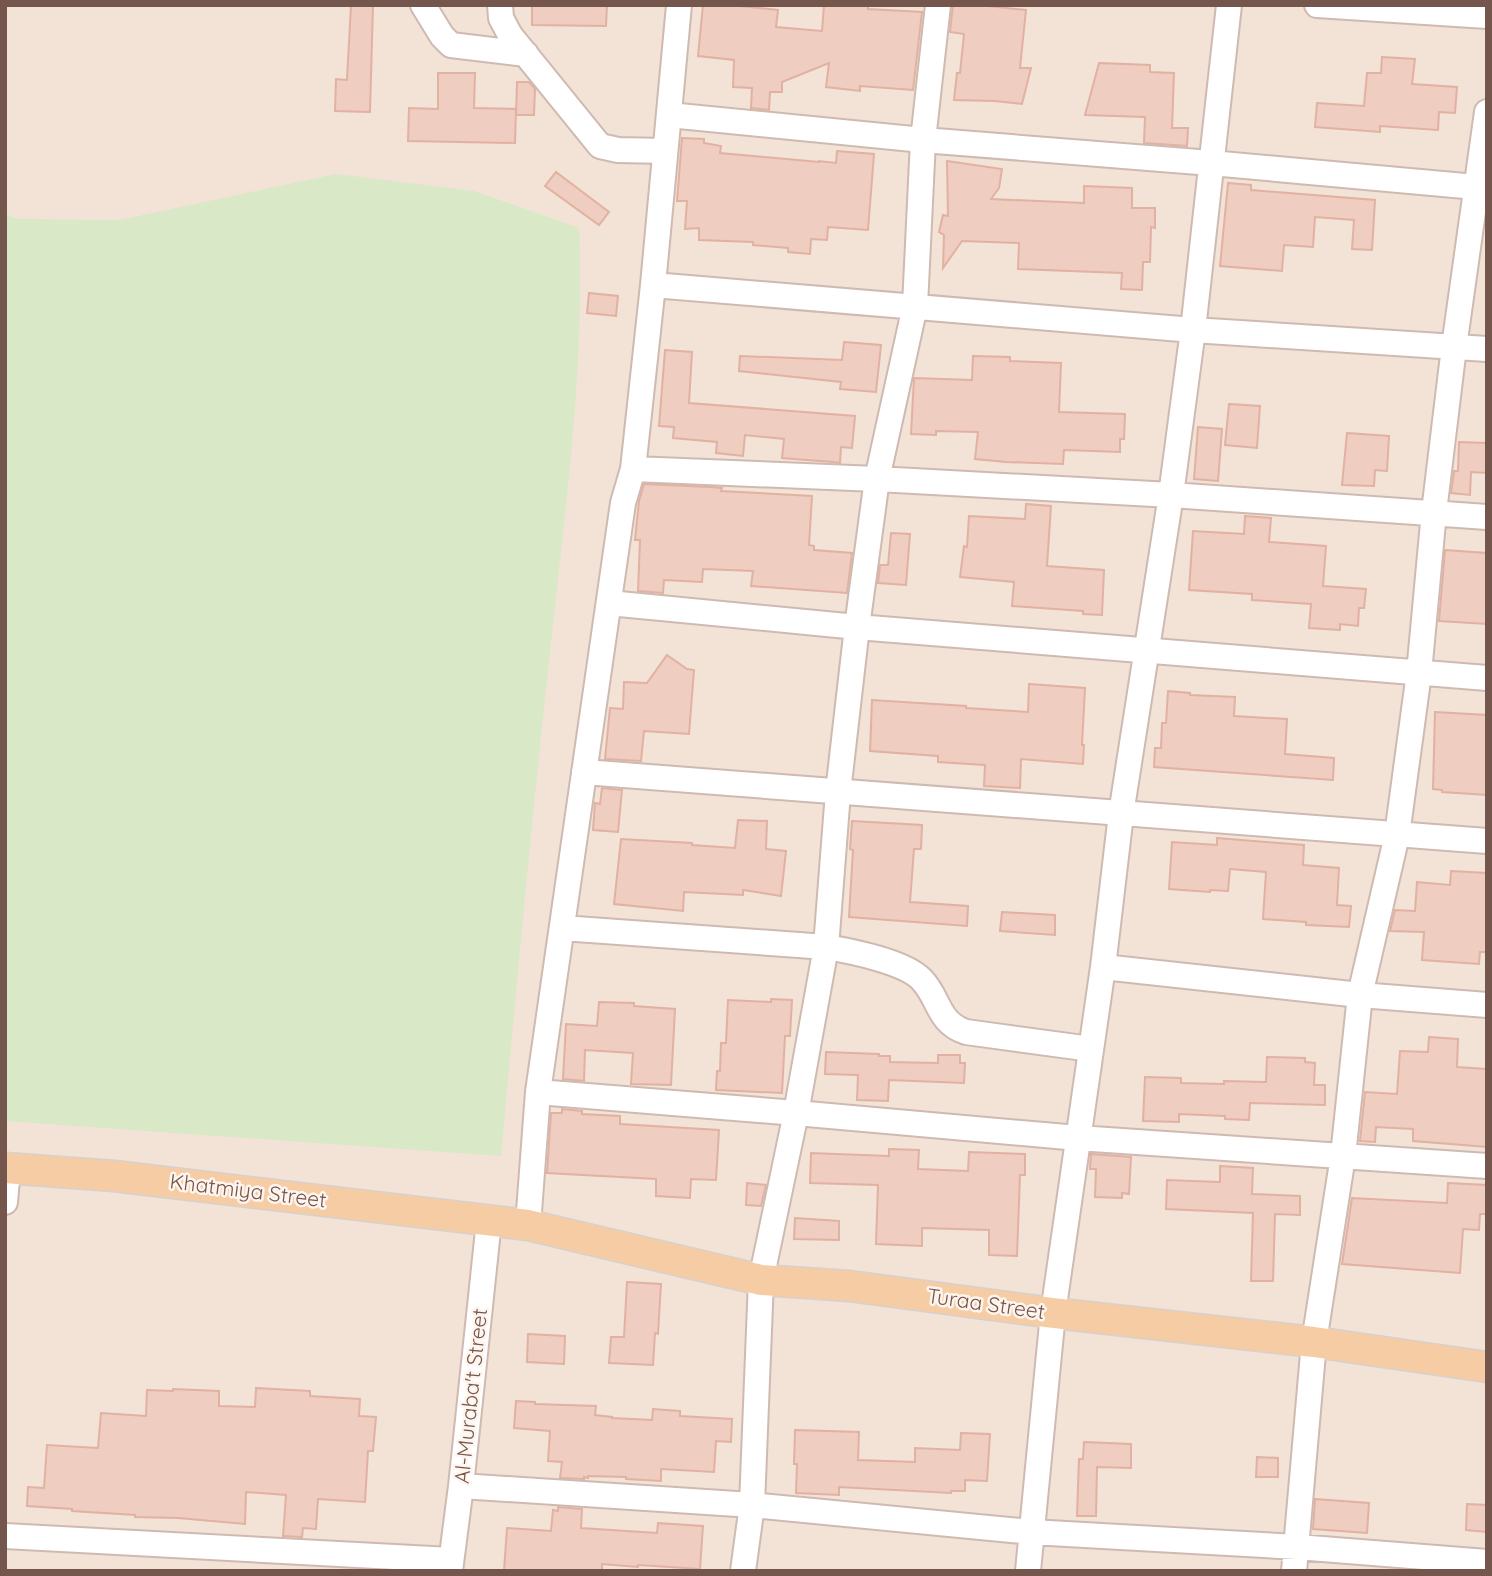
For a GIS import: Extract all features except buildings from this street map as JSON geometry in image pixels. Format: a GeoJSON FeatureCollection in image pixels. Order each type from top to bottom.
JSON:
{"type":"FeatureCollection","features":[{"type":"Feature","properties":{"kind":"main road","name":"Khatmiya Street"},"geometry":{"type":"LineString","coordinates":[[7,1168],[114,1176],[489,1220]]}},
{"type":"Feature","properties":{"kind":"main road","name":"Turaa Street"},"geometry":{"type":"LineString","coordinates":[[489,1220],[528,1225],[761,1280],[849,1286],[1053,1313],[1314,1342],[1487,1367]]}},
{"type":"Feature","properties":{"kind":"street"},"geometry":{"type":"LineString","coordinates":[[424,5],[442,36],[451,45],[526,54]]}},
{"type":"Feature","properties":{"kind":"street"},"geometry":{"type":"LineString","coordinates":[[500,5],[501,19],[510,35],[600,146],[665,151]]}},
{"type":"Feature","properties":{"kind":"street"},"geometry":{"type":"LineString","coordinates":[[528,1225],[538,1093],[623,503],[633,469],[679,5]]}},
{"type":"Feature","properties":{"kind":"street"},"geometry":{"type":"LineString","coordinates":[[744,1571],[752,1505],[761,1280],[796,1113],[826,947],[838,792],[877,479],[915,306],[923,140],[938,5]]}},
{"type":"Feature","properties":{"kind":"street"},"geometry":{"type":"LineString","coordinates":[[1028,1571],[1053,1313],[1103,967],[1121,814],[1194,330],[1229,5]]}},
{"type":"Feature","properties":{"kind":"street"},"geometry":{"type":"LineString","coordinates":[[1317,5],[1382,7],[1487,16]]}},
{"type":"Feature","properties":{"kind":"street"},"geometry":{"type":"LineString","coordinates":[[1295,1559],[1314,1342],[1343,1156],[1360,995],[1397,835],[1419,673],[1434,512],[1454,347],[1482,188],[1487,112]]}},
{"type":"Feature","properties":{"kind":"street"},"geometry":{"type":"LineString","coordinates":[[669,115],[923,140],[1482,188]]}},
{"type":"Feature","properties":{"kind":"street"},"geometry":{"type":"LineString","coordinates":[[653,285],[1194,330],[1487,349]]}},
{"type":"Feature","properties":{"kind":"street"},"geometry":{"type":"LineString","coordinates":[[633,469],[1171,495],[1487,517]]}},
{"type":"Feature","properties":{"kind":"street"},"geometry":{"type":"LineString","coordinates":[[609,603],[857,627],[1487,678]]}},
{"type":"Feature","properties":{"kind":"street"},"geometry":{"type":"LineString","coordinates":[[584,772],[1487,841]]}},
{"type":"Feature","properties":{"kind":"street"},"geometry":{"type":"LineString","coordinates":[[562,928],[826,947],[861,953],[913,972],[922,979],[946,1021],[954,1028],[965,1032],[1091,1049]]}},
{"type":"Feature","properties":{"kind":"street"},"geometry":{"type":"LineString","coordinates":[[1103,967],[1360,995],[1487,1005]]}},
{"type":"Feature","properties":{"kind":"street"},"geometry":{"type":"LineString","coordinates":[[538,1093],[1078,1138],[1487,1166]]}},
{"type":"Feature","properties":{"kind":"street"},"geometry":{"type":"LineString","coordinates":[[5,1202],[7,1168]]}},
{"type":"Feature","properties":{"kind":"street","name":"Al-Muraba't Street"},"geometry":{"type":"LineString","coordinates":[[451,1566],[489,1220]]}},
{"type":"Feature","properties":{"kind":"street"},"geometry":{"type":"LineString","coordinates":[[461,1486],[752,1505],[1295,1559],[1487,1562]]}},
{"type":"Feature","properties":{"kind":"street"},"geometry":{"type":"LineString","coordinates":[[5,1536],[451,1566]]}},
{"type":"Feature","properties":{"kind":"shaded area"},"geometry":{"type":"Polygon","coordinates":[[[5,5],[1487,5],[1487,1571],[5,1571],[5,5]]]}},
{"type":"Feature","properties":{"kind":"green space"},"geometry":{"type":"Polygon","coordinates":[[[336,174],[474,191],[579,228],[579,337],[572,445],[501,1156],[5,1121],[5,214],[18,219],[120,220],[336,174]]]}}]}
